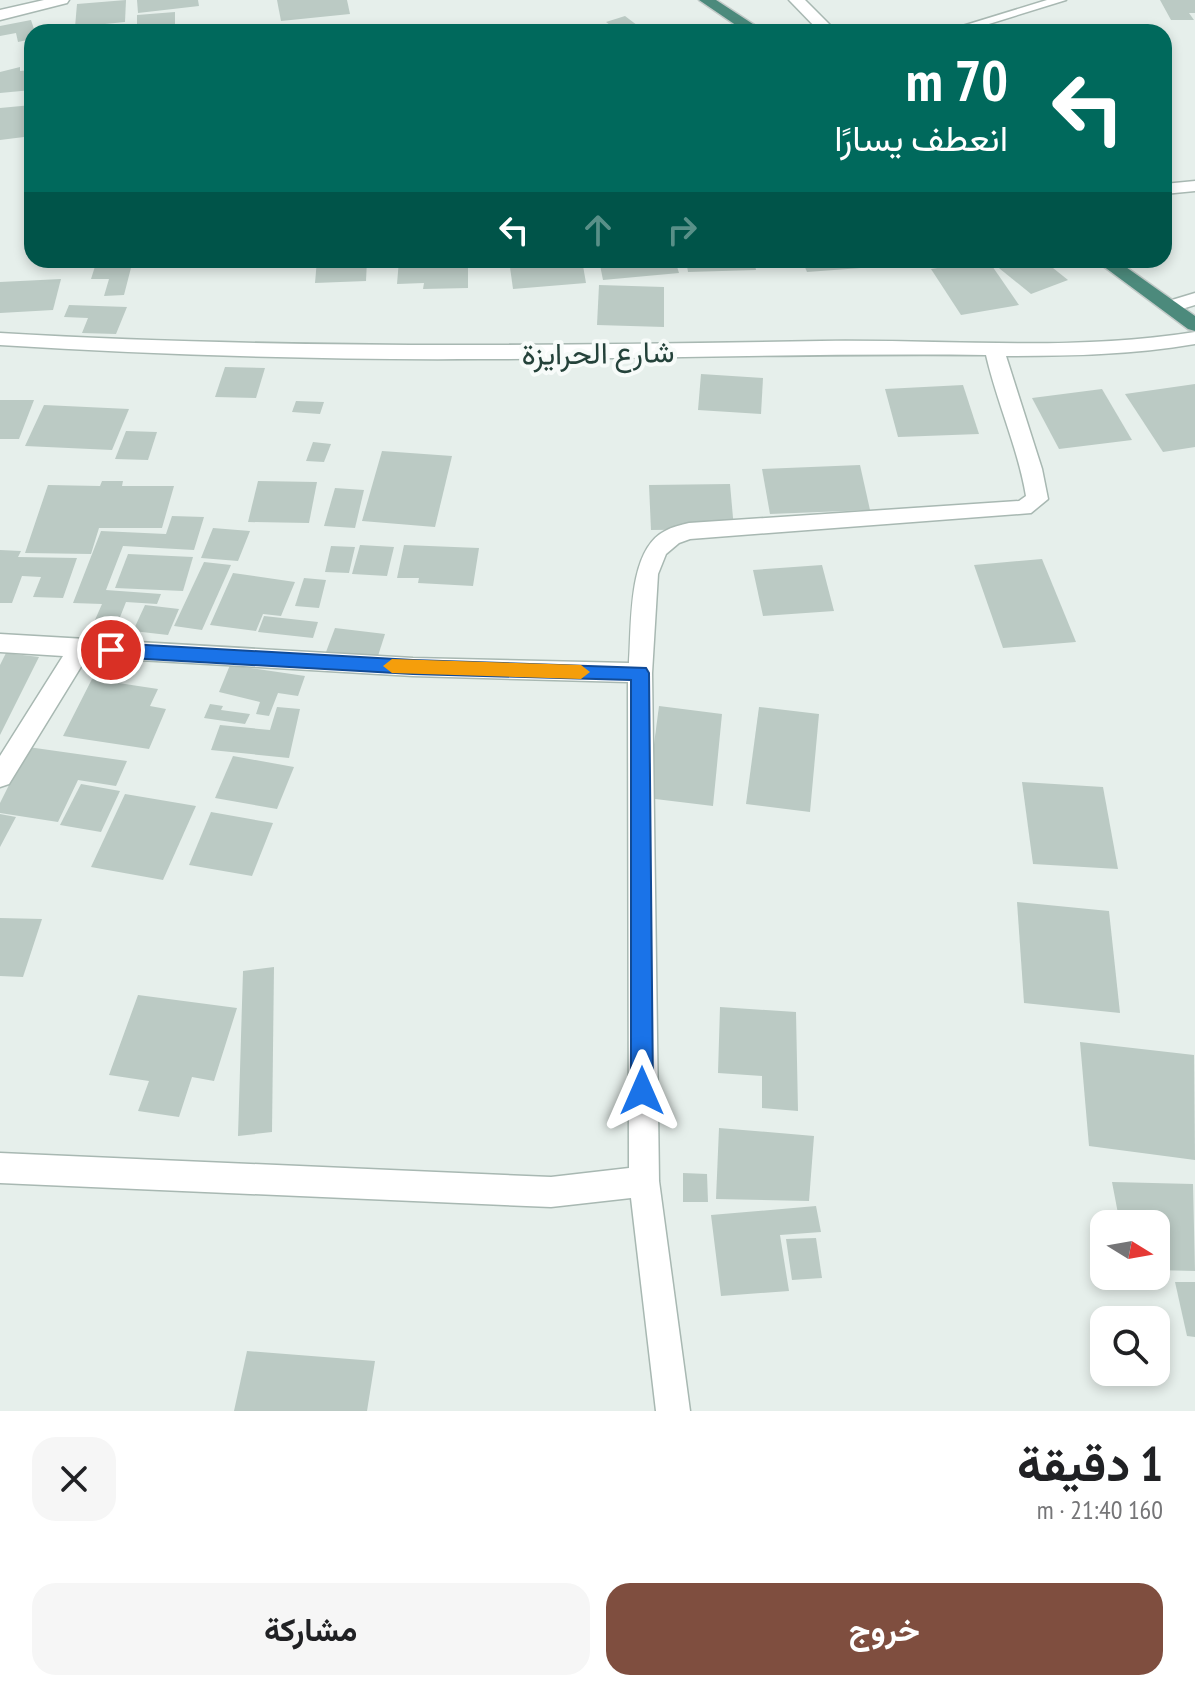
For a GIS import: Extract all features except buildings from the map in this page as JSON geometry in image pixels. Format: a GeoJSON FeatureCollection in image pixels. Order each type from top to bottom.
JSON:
{"type":"FeatureCollection","features":[{"type":"Feature","properties":{"kind":"highway"},"geometry":{"type":"LineString","coordinates":[[706,0],[744,24]]}},
{"type":"Feature","properties":{"kind":"highway"},"geometry":{"type":"LineString","coordinates":[[1115,268],[1195,325]]}},
{"type":"Feature","properties":{"kind":"street"},"geometry":{"type":"LineString","coordinates":[[0,15],[62,0]]}},
{"type":"Feature","properties":{"kind":"street"},"geometry":{"type":"LineString","coordinates":[[796,0],[821,24]]}},
{"type":"Feature","properties":{"kind":"street"},"geometry":{"type":"LineString","coordinates":[[1172,188],[1195,186]]}},
{"type":"Feature","properties":{"kind":"street"},"geometry":{"type":"LineString","coordinates":[[1169,307],[1195,299]]}},
{"type":"Feature","properties":{"kind":"street","name":"شارع الحرايزة"},"geometry":{"type":"LineString","coordinates":[[0,339],[136,347],[477,353],[1063,350],[1152,345],[1195,338]]}},
{"type":"Feature","properties":{"kind":"street"},"geometry":{"type":"LineString","coordinates":[[673,1411],[644,1181],[640,673],[647,574],[657,550],[671,537],[689,531],[1023,508],[1037,499],[1032,469],[1003,386],[994,348]]}},
{"type":"Feature","properties":{"kind":"street"},"geometry":{"type":"LineString","coordinates":[[0,643],[413,667],[640,673]]}},
{"type":"Feature","properties":{"kind":"street"},"geometry":{"type":"LineString","coordinates":[[0,777],[80,648]]}},
{"type":"Feature","properties":{"kind":"street"},"geometry":{"type":"LineString","coordinates":[[0,1168],[551,1192],[644,1181]]}},
{"type":"Feature","properties":{"kind":"lane"},"geometry":{"type":"LineString","coordinates":[[977,24],[1060,0]]}},
{"type":"Feature","properties":{"kind":"slow traffic"},"geometry":{"type":"LineString","coordinates":[[392,666],[581,672]]}},
{"type":"Feature","properties":{"kind":"route"},"geometry":{"type":"LineString","coordinates":[[111,650],[413,667],[640,673],[642,1091]]}}]}
